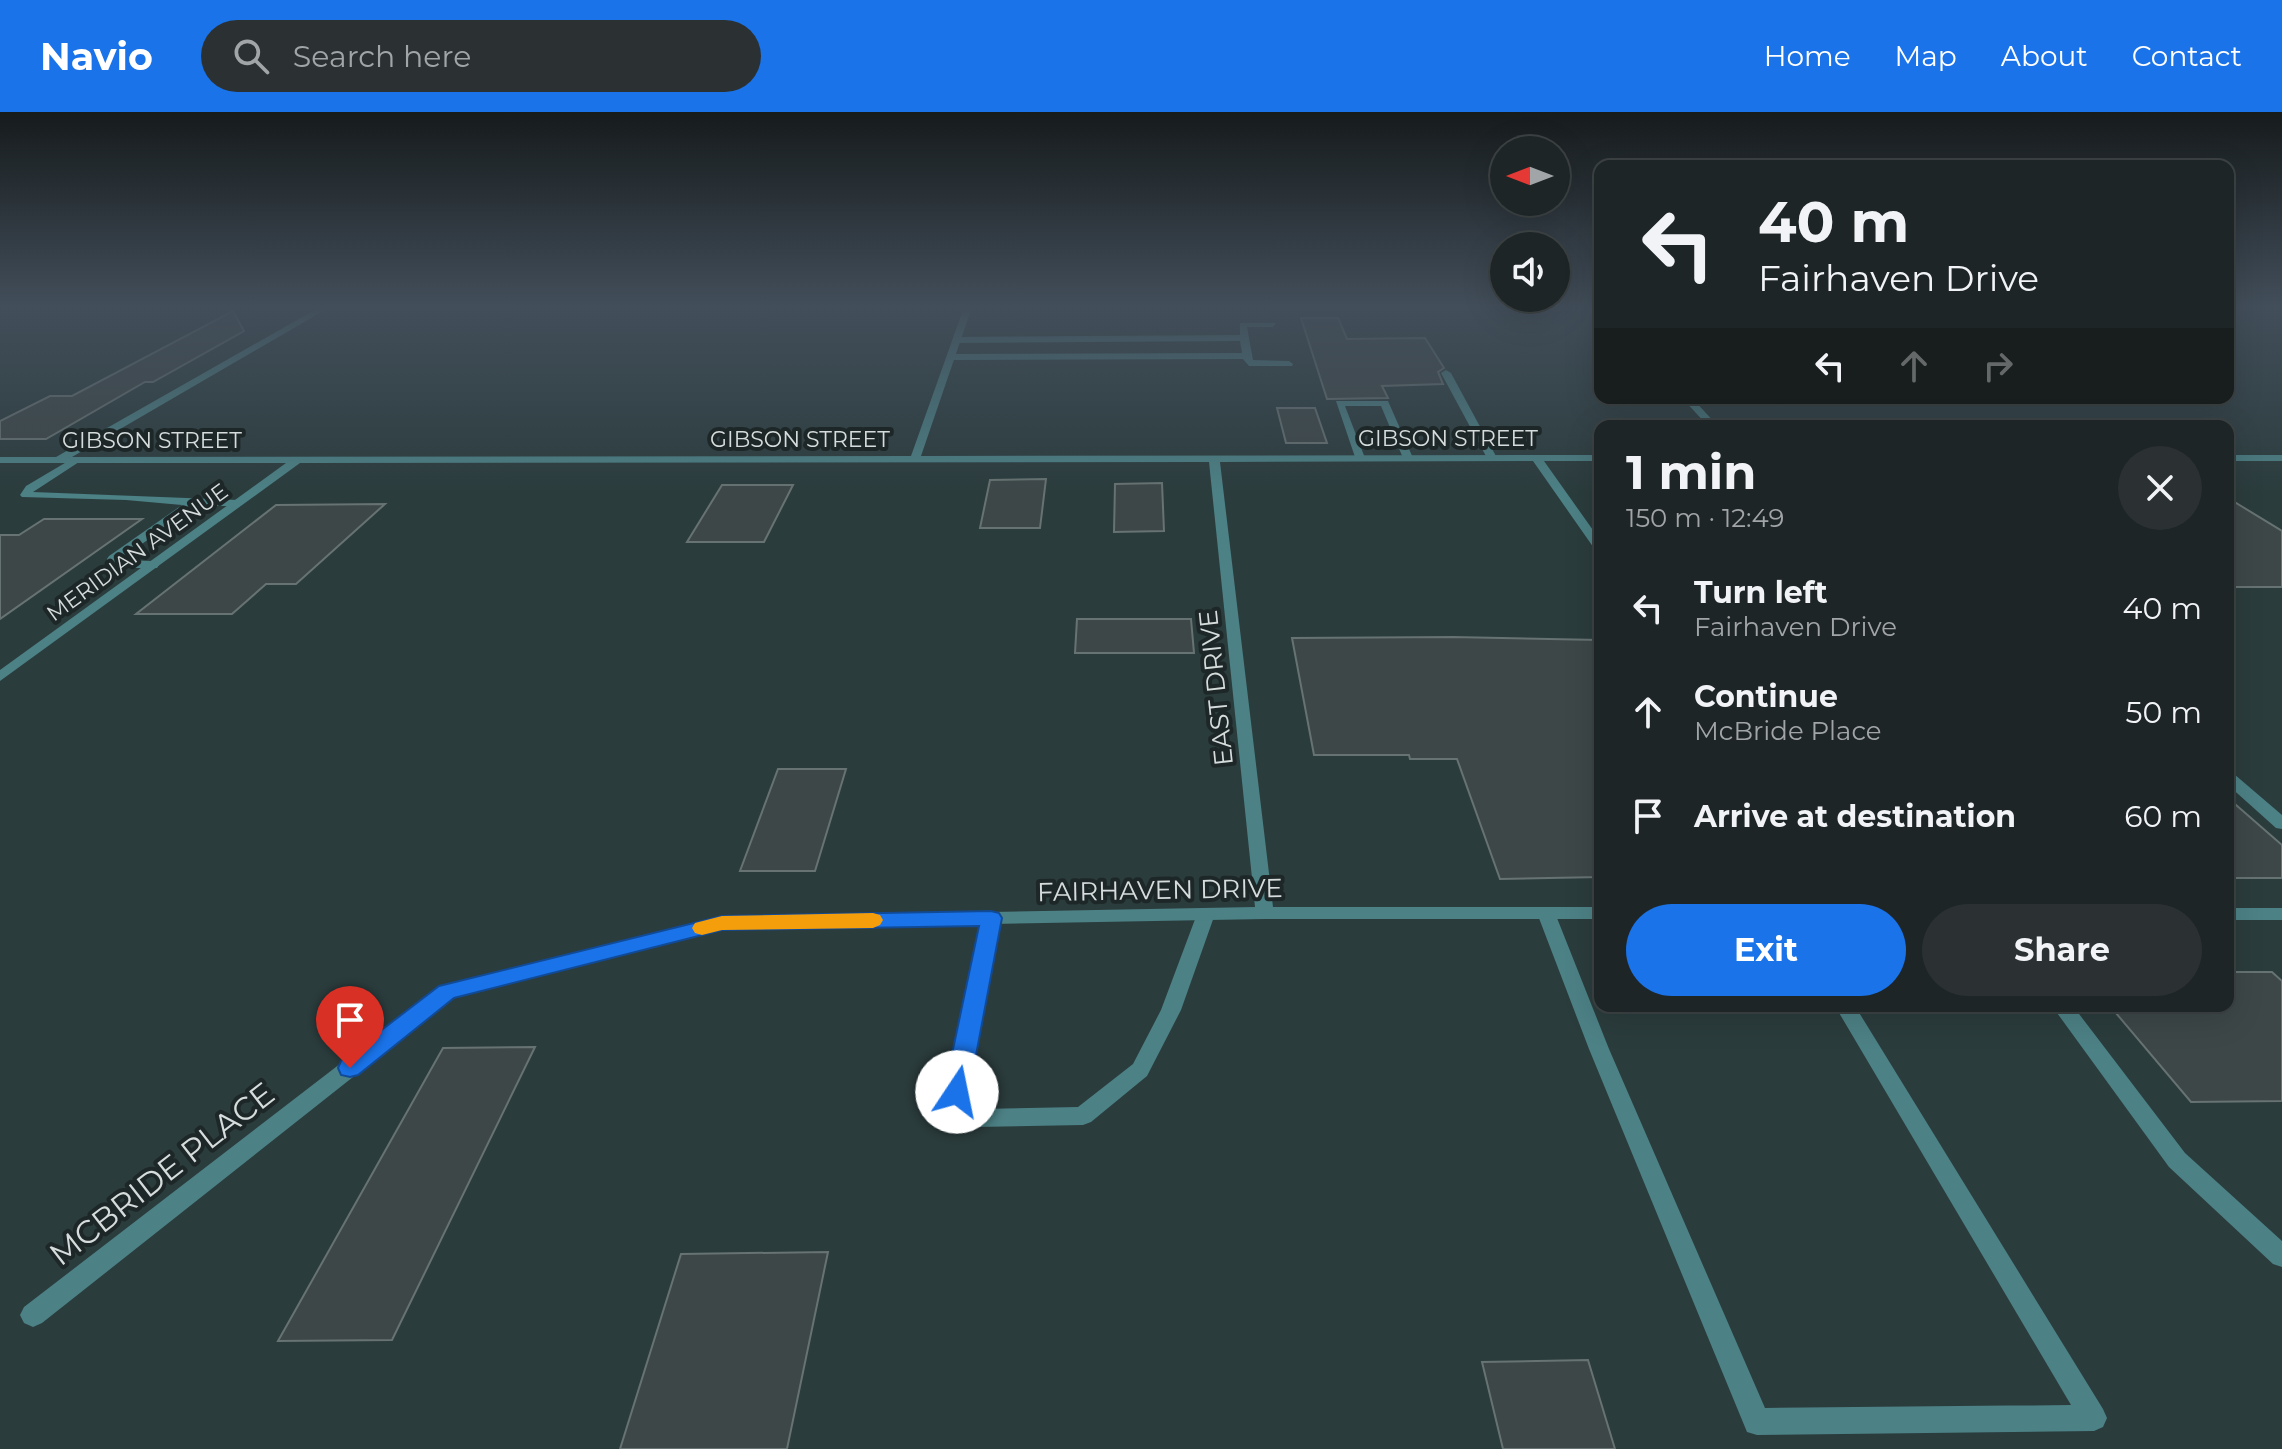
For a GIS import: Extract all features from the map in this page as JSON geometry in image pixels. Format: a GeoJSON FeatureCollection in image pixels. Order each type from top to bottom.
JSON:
{"type":"FeatureCollection","features":[{"type":"Feature","properties":{"kind":"street"},"geometry":{"type":"LineString","coordinates":[[59,460],[217,369]]}},
{"type":"Feature","properties":{"kind":"street"},"geometry":{"type":"LineString","coordinates":[[915,459],[947,369]]}},
{"type":"Feature","properties":{"kind":"street"},"geometry":{"type":"LineString","coordinates":[[1446,373],[1492,458]]}},
{"type":"Feature","properties":{"kind":"street"},"geometry":{"type":"LineString","coordinates":[[1360,458],[1339,403],[1385,403],[1408,458]]}},
{"type":"Feature","properties":{"kind":"street"},"geometry":{"type":"LineString","coordinates":[[1693,404],[1707,420]]}},
{"type":"Feature","properties":{"kind":"street","name":"EAST DRIVE"},"geometry":{"type":"LineString","coordinates":[[1214,458],[1265,913]]}},
{"type":"Feature","properties":{"kind":"street"},"geometry":{"type":"LineString","coordinates":[[1536,458],[1594,540]]}},
{"type":"Feature","properties":{"kind":"street","name":"GIBSON STREET"},"geometry":{"type":"LineString","coordinates":[[0,460],[1594,458]]}},
{"type":"Feature","properties":{"kind":"street"},"geometry":{"type":"LineString","coordinates":[[2234,458],[2282,458]]}},
{"type":"Feature","properties":{"kind":"street","name":"MERIDIAN AVENUE"},"geometry":{"type":"LineString","coordinates":[[0,677],[298,459]]}},
{"type":"Feature","properties":{"kind":"street"},"geometry":{"type":"LineString","coordinates":[[75,460],[30,488],[26,495],[238,503]]}},
{"type":"Feature","properties":{"kind":"street"},"geometry":{"type":"LineString","coordinates":[[153,565],[114,565],[113,559],[193,503]]}},
{"type":"Feature","properties":{"kind":"street"},"geometry":{"type":"LineString","coordinates":[[2234,782],[2282,824]]}},
{"type":"Feature","properties":{"kind":"street","name":"FAIRHAVEN DRIVE"},"geometry":{"type":"LineString","coordinates":[[722,923],[1265,913],[1594,913]]}},
{"type":"Feature","properties":{"kind":"street"},"geometry":{"type":"LineString","coordinates":[[1546,913],[1599,1049],[1757,1422],[2094,1418],[1849,1012]]}},
{"type":"Feature","properties":{"kind":"street"},"geometry":{"type":"LineString","coordinates":[[991,918],[957,1092],[973,1118],[1083,1116],[1140,1070],[1171,1010],[1206,914]]}},
{"type":"Feature","properties":{"kind":"street"},"geometry":{"type":"LineString","coordinates":[[2234,914],[2282,914]]}},
{"type":"Feature","properties":{"kind":"street","name":"MCBRIDE PLACE"},"geometry":{"type":"LineString","coordinates":[[33,1315],[447,992],[722,923]]}},
{"type":"Feature","properties":{"kind":"street"},"geometry":{"type":"LineString","coordinates":[[2066,1012],[2177,1160],[2282,1256]]}},
{"type":"Feature","properties":{"kind":"shaded area"},"geometry":{"type":"Polygon","coordinates":[[[0,369],[1594,369],[1594,404],[2234,404],[2234,369],[2282,369],[2282,1449],[0,1449],[0,369]]]}},
{"type":"Feature","properties":{"kind":"building"},"geometry":{"type":"Polygon","coordinates":[[[122,369],[175,369],[153,382],[145,382],[46,439],[0,439],[0,421],[50,396],[72,396],[122,369]]]}},
{"type":"Feature","properties":{"kind":"building"},"geometry":{"type":"Polygon","coordinates":[[[1317,369],[1442,369],[1438,372],[1443,384],[1382,386],[1388,398],[1327,399],[1317,369]]]}},
{"type":"Feature","properties":{"kind":"building"},"geometry":{"type":"Polygon","coordinates":[[[1277,408],[1315,408],[1327,443],[1286,443],[1277,408]]]}},
{"type":"Feature","properties":{"kind":"building"},"geometry":{"type":"Polygon","coordinates":[[[1046,479],[1040,528],[980,528],[990,480],[1046,479]]]}},
{"type":"Feature","properties":{"kind":"building"},"geometry":{"type":"Polygon","coordinates":[[[1162,483],[1164,531],[1114,532],[1115,484],[1162,483]]]}},
{"type":"Feature","properties":{"kind":"building"},"geometry":{"type":"Polygon","coordinates":[[[722,485],[793,485],[764,542],[687,542],[722,485]]]}},
{"type":"Feature","properties":{"kind":"building"},"geometry":{"type":"Polygon","coordinates":[[[2234,502],[2282,531],[2282,587],[2234,587],[2234,502]]]}},
{"type":"Feature","properties":{"kind":"building"},"geometry":{"type":"Polygon","coordinates":[[[385,504],[296,584],[266,584],[232,614],[136,614],[276,505],[385,504]]]}},
{"type":"Feature","properties":{"kind":"building"},"geometry":{"type":"Polygon","coordinates":[[[44,519],[142,519],[0,619],[0,535],[19,535],[44,519]]]}},
{"type":"Feature","properties":{"kind":"building"},"geometry":{"type":"Polygon","coordinates":[[[1077,619],[1191,619],[1194,653],[1075,653],[1077,619]]]}},
{"type":"Feature","properties":{"kind":"building"},"geometry":{"type":"Polygon","coordinates":[[[1292,638],[1594,640],[1594,877],[1500,879],[1457,759],[1410,759],[1409,755],[1314,755],[1292,638]]]}},
{"type":"Feature","properties":{"kind":"building"},"geometry":{"type":"Polygon","coordinates":[[[778,769],[846,769],[815,871],[740,871],[778,769]]]}},
{"type":"Feature","properties":{"kind":"building"},"geometry":{"type":"Polygon","coordinates":[[[2234,803],[2282,845],[2282,878],[2234,878],[2234,803]]]}},
{"type":"Feature","properties":{"kind":"building"},"geometry":{"type":"Polygon","coordinates":[[[2234,972],[2272,972],[2282,981],[2282,1101],[2191,1102],[2115,1012],[2234,1012],[2234,972]]]}},
{"type":"Feature","properties":{"kind":"building"},"geometry":{"type":"Polygon","coordinates":[[[535,1047],[392,1340],[278,1341],[443,1048],[535,1047]]]}},
{"type":"Feature","properties":{"kind":"building"},"geometry":{"type":"Polygon","coordinates":[[[828,1252],[787,1449],[620,1449],[681,1254],[828,1252]]]}},
{"type":"Feature","properties":{"kind":"building"},"geometry":{"type":"Polygon","coordinates":[[[1588,1360],[1615,1449],[1503,1449],[1482,1362],[1588,1360]]]}},
{"type":"Feature","properties":{"kind":"slow traffic"},"geometry":{"type":"LineString","coordinates":[[702,928],[722,923],[873,920]]}},
{"type":"Feature","properties":{"kind":"route"},"geometry":{"type":"LineString","coordinates":[[350,1068],[447,992],[722,923],[991,918],[957,1092]]}}]}
